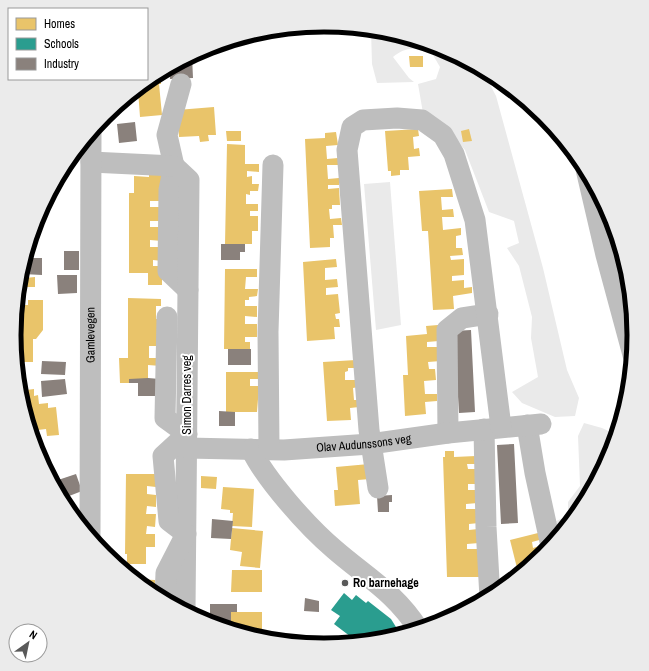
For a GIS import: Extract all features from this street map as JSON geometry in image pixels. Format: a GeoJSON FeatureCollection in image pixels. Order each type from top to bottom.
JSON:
{"type":"FeatureCollection","features":[{"type":"Feature","properties":{"kind":"street","name":"Simon Darres veg"},"geometry":{"type":"LineString","coordinates":[[181,84],[167,135],[182,173],[188,290],[185,605]]}},
{"type":"Feature","properties":{"kind":"street"},"geometry":{"type":"LineString","coordinates":[[378,488],[370,444],[347,150],[352,127],[363,120],[397,118],[422,120],[443,135],[454,154],[475,220],[488,314],[493,428],[486,527],[490,590]]}},
{"type":"Feature","properties":{"kind":"street","name":"Gamlevegen"},"geometry":{"type":"LineString","coordinates":[[90,528],[91,142]]}},
{"type":"Feature","properties":{"kind":"street"},"geometry":{"type":"LineString","coordinates":[[91,162],[182,173]]}},
{"type":"Feature","properties":{"kind":"street"},"geometry":{"type":"LineString","coordinates":[[273,165],[268,324],[260,449],[256,461],[318,535],[395,597],[415,625]]}},
{"type":"Feature","properties":{"kind":"street"},"geometry":{"type":"LineString","coordinates":[[591,191],[606,255],[628,336]]}},
{"type":"Feature","properties":{"kind":"street"},"geometry":{"type":"LineString","coordinates":[[448,432],[447,330],[462,318],[488,314]]}},
{"type":"Feature","properties":{"kind":"street"},"geometry":{"type":"LineString","coordinates":[[167,317],[165,418],[187,441]]}},
{"type":"Feature","properties":{"kind":"street","name":"Olav Audunssons veg"},"geometry":{"type":"LineString","coordinates":[[187,441],[260,449],[370,444],[448,432],[534,425],[535,473],[550,539]]}},
{"type":"Feature","properties":{"kind":"street"},"geometry":{"type":"LineString","coordinates":[[165,593],[166,574],[186,534]]}},
{"type":"Feature","properties":{"kind":"shaded area"},"geometry":{"type":"Polygon","coordinates":[[[371,36],[403,42],[429,51],[428,53],[419,49],[410,49],[405,50],[393,57],[409,78],[414,82],[377,83],[372,64],[371,36]]]}},
{"type":"Feature","properties":{"kind":"shaded area"},"geometry":{"type":"Polygon","coordinates":[[[431,51],[459,63],[488,80],[496,96],[543,268],[567,370],[579,398],[575,416],[555,417],[522,403],[512,392],[538,377],[531,338],[532,317],[519,266],[507,248],[519,243],[514,221],[489,212],[465,150],[441,123],[423,113],[418,84],[436,79],[440,67],[431,51]]]}},
{"type":"Feature","properties":{"kind":"shaded area"},"geometry":{"type":"Polygon","coordinates":[[[390,182],[401,325],[376,330],[364,184],[390,182]]]}},
{"type":"Feature","properties":{"kind":"shaded area"},"geometry":{"type":"Polygon","coordinates":[[[584,423],[612,433],[597,470],[577,504],[568,516],[568,502],[580,486],[578,436],[584,423]]]}},
{"type":"Feature","properties":{"kind":"shaded area"},"geometry":{"type":"Polygon","coordinates":[[[568,516],[558,530],[556,521],[568,516]]]}},
{"type":"Feature","properties":{"kind":"building: Homes"},"geometry":{"type":"Polygon","coordinates":[[[409,56],[423,56],[423,67],[410,67],[409,56]]]}},
{"type":"Feature","properties":{"kind":"building: Homes"},"geometry":{"type":"Polygon","coordinates":[[[161,80],[161,84],[159,84],[162,115],[140,117],[138,96],[161,80]]]}},
{"type":"Feature","properties":{"kind":"building: Homes"},"geometry":{"type":"Polygon","coordinates":[[[214,107],[216,135],[208,135],[209,141],[200,142],[199,136],[179,137],[177,110],[214,107]]]}},
{"type":"Feature","properties":{"kind":"building: Homes"},"geometry":{"type":"Polygon","coordinates":[[[418,129],[419,136],[413,137],[414,149],[419,148],[420,156],[408,157],[409,170],[400,170],[400,175],[391,176],[391,171],[388,171],[385,131],[418,129]]]}},
{"type":"Feature","properties":{"kind":"building: Homes"},"geometry":{"type":"Polygon","coordinates":[[[469,129],[472,141],[463,142],[461,131],[469,129]]]}},
{"type":"Feature","properties":{"kind":"building: Homes"},"geometry":{"type":"Polygon","coordinates":[[[226,131],[241,131],[241,141],[227,141],[226,131]]]}},
{"type":"Feature","properties":{"kind":"building: Homes"},"geometry":{"type":"Polygon","coordinates":[[[336,132],[338,145],[326,146],[327,159],[338,158],[339,165],[327,165],[328,179],[339,178],[339,185],[328,185],[328,189],[339,188],[340,205],[332,205],[332,209],[329,209],[330,219],[341,218],[342,225],[333,225],[334,238],[330,238],[330,247],[310,248],[305,139],[325,138],[325,133],[336,132]]]}},
{"type":"Feature","properties":{"kind":"building: Homes"},"geometry":{"type":"Polygon","coordinates":[[[227,144],[245,145],[245,164],[259,164],[259,172],[247,171],[247,177],[252,176],[252,184],[259,184],[258,191],[250,191],[250,195],[246,194],[246,204],[258,204],[258,211],[250,211],[250,216],[258,216],[258,231],[252,231],[252,244],[225,244],[227,144]]]}},
{"type":"Feature","properties":{"kind":"building: Homes"},"geometry":{"type":"Polygon","coordinates":[[[149,175],[162,175],[162,201],[150,201],[150,207],[162,207],[162,221],[150,221],[150,227],[162,227],[162,241],[150,240],[150,247],[162,247],[162,261],[153,260],[153,266],[162,266],[162,285],[148,285],[148,273],[129,273],[129,193],[134,193],[134,176],[149,177],[149,175]]]}},
{"type":"Feature","properties":{"kind":"building: Homes"},"geometry":{"type":"Polygon","coordinates":[[[452,189],[453,197],[441,197],[442,210],[453,209],[454,217],[442,217],[443,230],[461,228],[461,235],[456,236],[456,248],[462,248],[463,255],[450,256],[451,260],[464,259],[464,275],[452,276],[452,281],[464,280],[464,288],[472,287],[472,293],[453,296],[454,309],[433,310],[428,231],[422,231],[419,191],[452,189]]]}},
{"type":"Feature","properties":{"kind":"building: Homes"},"geometry":{"type":"Polygon","coordinates":[[[336,259],[337,267],[325,268],[325,280],[337,279],[338,287],[326,288],[326,295],[338,294],[340,313],[335,314],[336,319],[339,319],[340,327],[334,327],[335,339],[307,341],[303,262],[336,259]]]}},
{"type":"Feature","properties":{"kind":"building: Homes"},"geometry":{"type":"Polygon","coordinates":[[[225,269],[257,269],[257,277],[246,277],[245,289],[258,289],[257,296],[249,297],[249,300],[245,300],[245,306],[257,306],[257,317],[245,316],[245,324],[257,324],[257,337],[245,337],[245,342],[250,342],[250,349],[224,349],[225,269]]]}},
{"type":"Feature","properties":{"kind":"building: Homes"},"geometry":{"type":"Polygon","coordinates":[[[35,277],[35,287],[26,287],[27,278],[35,277]]]}},
{"type":"Feature","properties":{"kind":"building: Homes"},"geometry":{"type":"Polygon","coordinates":[[[128,298],[161,299],[161,306],[156,306],[156,319],[161,319],[161,346],[149,346],[149,358],[161,358],[161,366],[148,365],[148,380],[129,379],[129,383],[120,383],[119,358],[128,358],[128,298]]]}},
{"type":"Feature","properties":{"kind":"building: Homes"},"geometry":{"type":"Polygon","coordinates":[[[28,300],[43,300],[43,330],[36,339],[33,339],[33,362],[23,362],[21,336],[22,316],[23,305],[28,305],[28,300]]]}},
{"type":"Feature","properties":{"kind":"building: Homes"},"geometry":{"type":"Polygon","coordinates":[[[438,325],[439,341],[427,342],[427,347],[440,347],[441,361],[428,362],[429,369],[435,369],[436,380],[424,381],[425,394],[437,394],[437,401],[425,402],[426,414],[405,416],[403,375],[408,375],[406,336],[427,334],[426,326],[438,325]]]}},
{"type":"Feature","properties":{"kind":"building: Homes"},"geometry":{"type":"Polygon","coordinates":[[[356,360],[357,368],[348,368],[348,371],[345,372],[345,380],[358,380],[358,387],[353,388],[354,400],[359,400],[359,407],[350,408],[351,420],[327,421],[323,362],[356,360]]]}},
{"type":"Feature","properties":{"kind":"building: Homes"},"geometry":{"type":"Polygon","coordinates":[[[226,372],[259,372],[259,379],[250,379],[250,386],[259,386],[257,412],[226,412],[226,372]]]}},
{"type":"Feature","properties":{"kind":"building: Homes"},"geometry":{"type":"Polygon","coordinates":[[[34,389],[34,396],[38,395],[39,404],[48,403],[48,408],[56,407],[59,435],[47,436],[46,429],[36,430],[26,390],[34,389]]]}},
{"type":"Feature","properties":{"kind":"building: Homes"},"geometry":{"type":"Polygon","coordinates":[[[445,451],[454,451],[454,457],[476,456],[476,464],[467,464],[468,469],[476,469],[477,484],[468,484],[468,490],[475,490],[478,503],[466,504],[466,509],[477,509],[479,523],[469,524],[469,530],[478,529],[479,543],[467,544],[467,549],[479,549],[482,577],[447,577],[443,457],[445,457],[445,451]]]}},
{"type":"Feature","properties":{"kind":"building: Homes"},"geometry":{"type":"Polygon","coordinates":[[[369,464],[370,479],[358,480],[360,504],[335,506],[334,490],[338,490],[336,467],[369,464]]]}},
{"type":"Feature","properties":{"kind":"building: Homes"},"geometry":{"type":"Polygon","coordinates":[[[126,474],[156,474],[156,487],[147,486],[147,494],[156,495],[156,507],[147,506],[146,514],[156,514],[155,527],[147,526],[146,534],[155,534],[155,547],[146,547],[146,564],[127,564],[127,554],[125,554],[126,474]]]}},
{"type":"Feature","properties":{"kind":"building: Homes"},"geometry":{"type":"Polygon","coordinates":[[[201,476],[217,477],[216,489],[201,488],[201,476]]]}},
{"type":"Feature","properties":{"kind":"building: Homes"},"geometry":{"type":"Polygon","coordinates":[[[223,487],[254,489],[252,527],[232,526],[233,513],[230,513],[230,510],[221,509],[223,487]]]}},
{"type":"Feature","properties":{"kind":"building: Homes"},"geometry":{"type":"Polygon","coordinates":[[[232,528],[263,531],[260,568],[240,566],[242,552],[230,550],[232,528]]]}},
{"type":"Feature","properties":{"kind":"building: Homes"},"geometry":{"type":"Polygon","coordinates":[[[542,532],[543,539],[532,542],[533,548],[545,544],[517,570],[510,540],[542,532]]]}},
{"type":"Feature","properties":{"kind":"building: Homes"},"geometry":{"type":"Polygon","coordinates":[[[232,570],[262,570],[262,592],[231,592],[232,570]]]}},
{"type":"Feature","properties":{"kind":"building: Homes"},"geometry":{"type":"Polygon","coordinates":[[[145,580],[155,580],[155,587],[145,580]]]}},
{"type":"Feature","properties":{"kind":"building: Homes"},"geometry":{"type":"Polygon","coordinates":[[[231,612],[262,612],[262,632],[230,624],[231,612]]]}},
{"type":"Feature","properties":{"kind":"building: Schools"},"geometry":{"type":"Polygon","coordinates":[[[344,593],[352,600],[356,595],[366,603],[368,601],[391,619],[398,630],[351,637],[334,624],[340,616],[331,610],[344,593]]]}},
{"type":"Feature","properties":{"kind":"building: Industry"},"geometry":{"type":"Polygon","coordinates":[[[192,62],[193,78],[170,79],[170,75],[192,62]]]}},
{"type":"Feature","properties":{"kind":"building: Industry"},"geometry":{"type":"Polygon","coordinates":[[[135,122],[137,141],[119,143],[117,124],[135,122]]]}},
{"type":"Feature","properties":{"kind":"building: Industry"},"geometry":{"type":"Polygon","coordinates":[[[221,244],[245,244],[245,252],[240,252],[240,260],[221,260],[221,244]]]}},
{"type":"Feature","properties":{"kind":"building: Industry"},"geometry":{"type":"Polygon","coordinates":[[[64,251],[79,251],[79,270],[64,270],[64,251]]]}},
{"type":"Feature","properties":{"kind":"building: Industry"},"geometry":{"type":"Polygon","coordinates":[[[31,258],[42,258],[42,275],[27,274],[31,258]]]}},
{"type":"Feature","properties":{"kind":"building: Industry"},"geometry":{"type":"Polygon","coordinates":[[[57,275],[77,275],[77,293],[58,294],[57,275]]]}},
{"type":"Feature","properties":{"kind":"building: Industry"},"geometry":{"type":"Polygon","coordinates":[[[471,330],[475,412],[459,413],[454,331],[471,330]]]}},
{"type":"Feature","properties":{"kind":"building: Industry"},"geometry":{"type":"Polygon","coordinates":[[[228,349],[251,349],[251,365],[228,365],[228,349]]]}},
{"type":"Feature","properties":{"kind":"building: Industry"},"geometry":{"type":"Polygon","coordinates":[[[42,361],[66,362],[65,375],[41,374],[42,361]]]}},
{"type":"Feature","properties":{"kind":"building: Industry"},"geometry":{"type":"Polygon","coordinates":[[[65,379],[67,394],[42,397],[41,381],[65,379]]]}},
{"type":"Feature","properties":{"kind":"building: Industry"},"geometry":{"type":"Polygon","coordinates":[[[129,379],[160,379],[160,396],[138,396],[138,383],[129,383],[129,379]]]}},
{"type":"Feature","properties":{"kind":"building: Industry"},"geometry":{"type":"Polygon","coordinates":[[[219,411],[235,412],[235,426],[219,426],[219,411]]]}},
{"type":"Feature","properties":{"kind":"building: Industry"},"geometry":{"type":"Polygon","coordinates":[[[514,444],[518,523],[501,524],[497,445],[514,444]]]}},
{"type":"Feature","properties":{"kind":"building: Industry"},"geometry":{"type":"Polygon","coordinates":[[[76,474],[82,491],[68,497],[58,480],[76,474]]]}},
{"type":"Feature","properties":{"kind":"building: Industry"},"geometry":{"type":"Polygon","coordinates":[[[392,495],[392,502],[389,502],[389,512],[378,512],[377,496],[392,495]]]}},
{"type":"Feature","properties":{"kind":"building: Industry"},"geometry":{"type":"Polygon","coordinates":[[[212,519],[233,521],[231,539],[211,538],[212,519]]]}},
{"type":"Feature","properties":{"kind":"building: Industry"},"geometry":{"type":"Polygon","coordinates":[[[305,598],[319,601],[319,612],[304,611],[305,598]]]}},
{"type":"Feature","properties":{"kind":"building: Industry"},"geometry":{"type":"Polygon","coordinates":[[[210,604],[237,604],[237,612],[231,612],[231,624],[210,617],[210,604]]]}},
{"type":"Feature","properties":{"kind":"place","name":"Ro barnehage"},"geometry":{"type":"Point","coordinates":[345,583]}}]}
